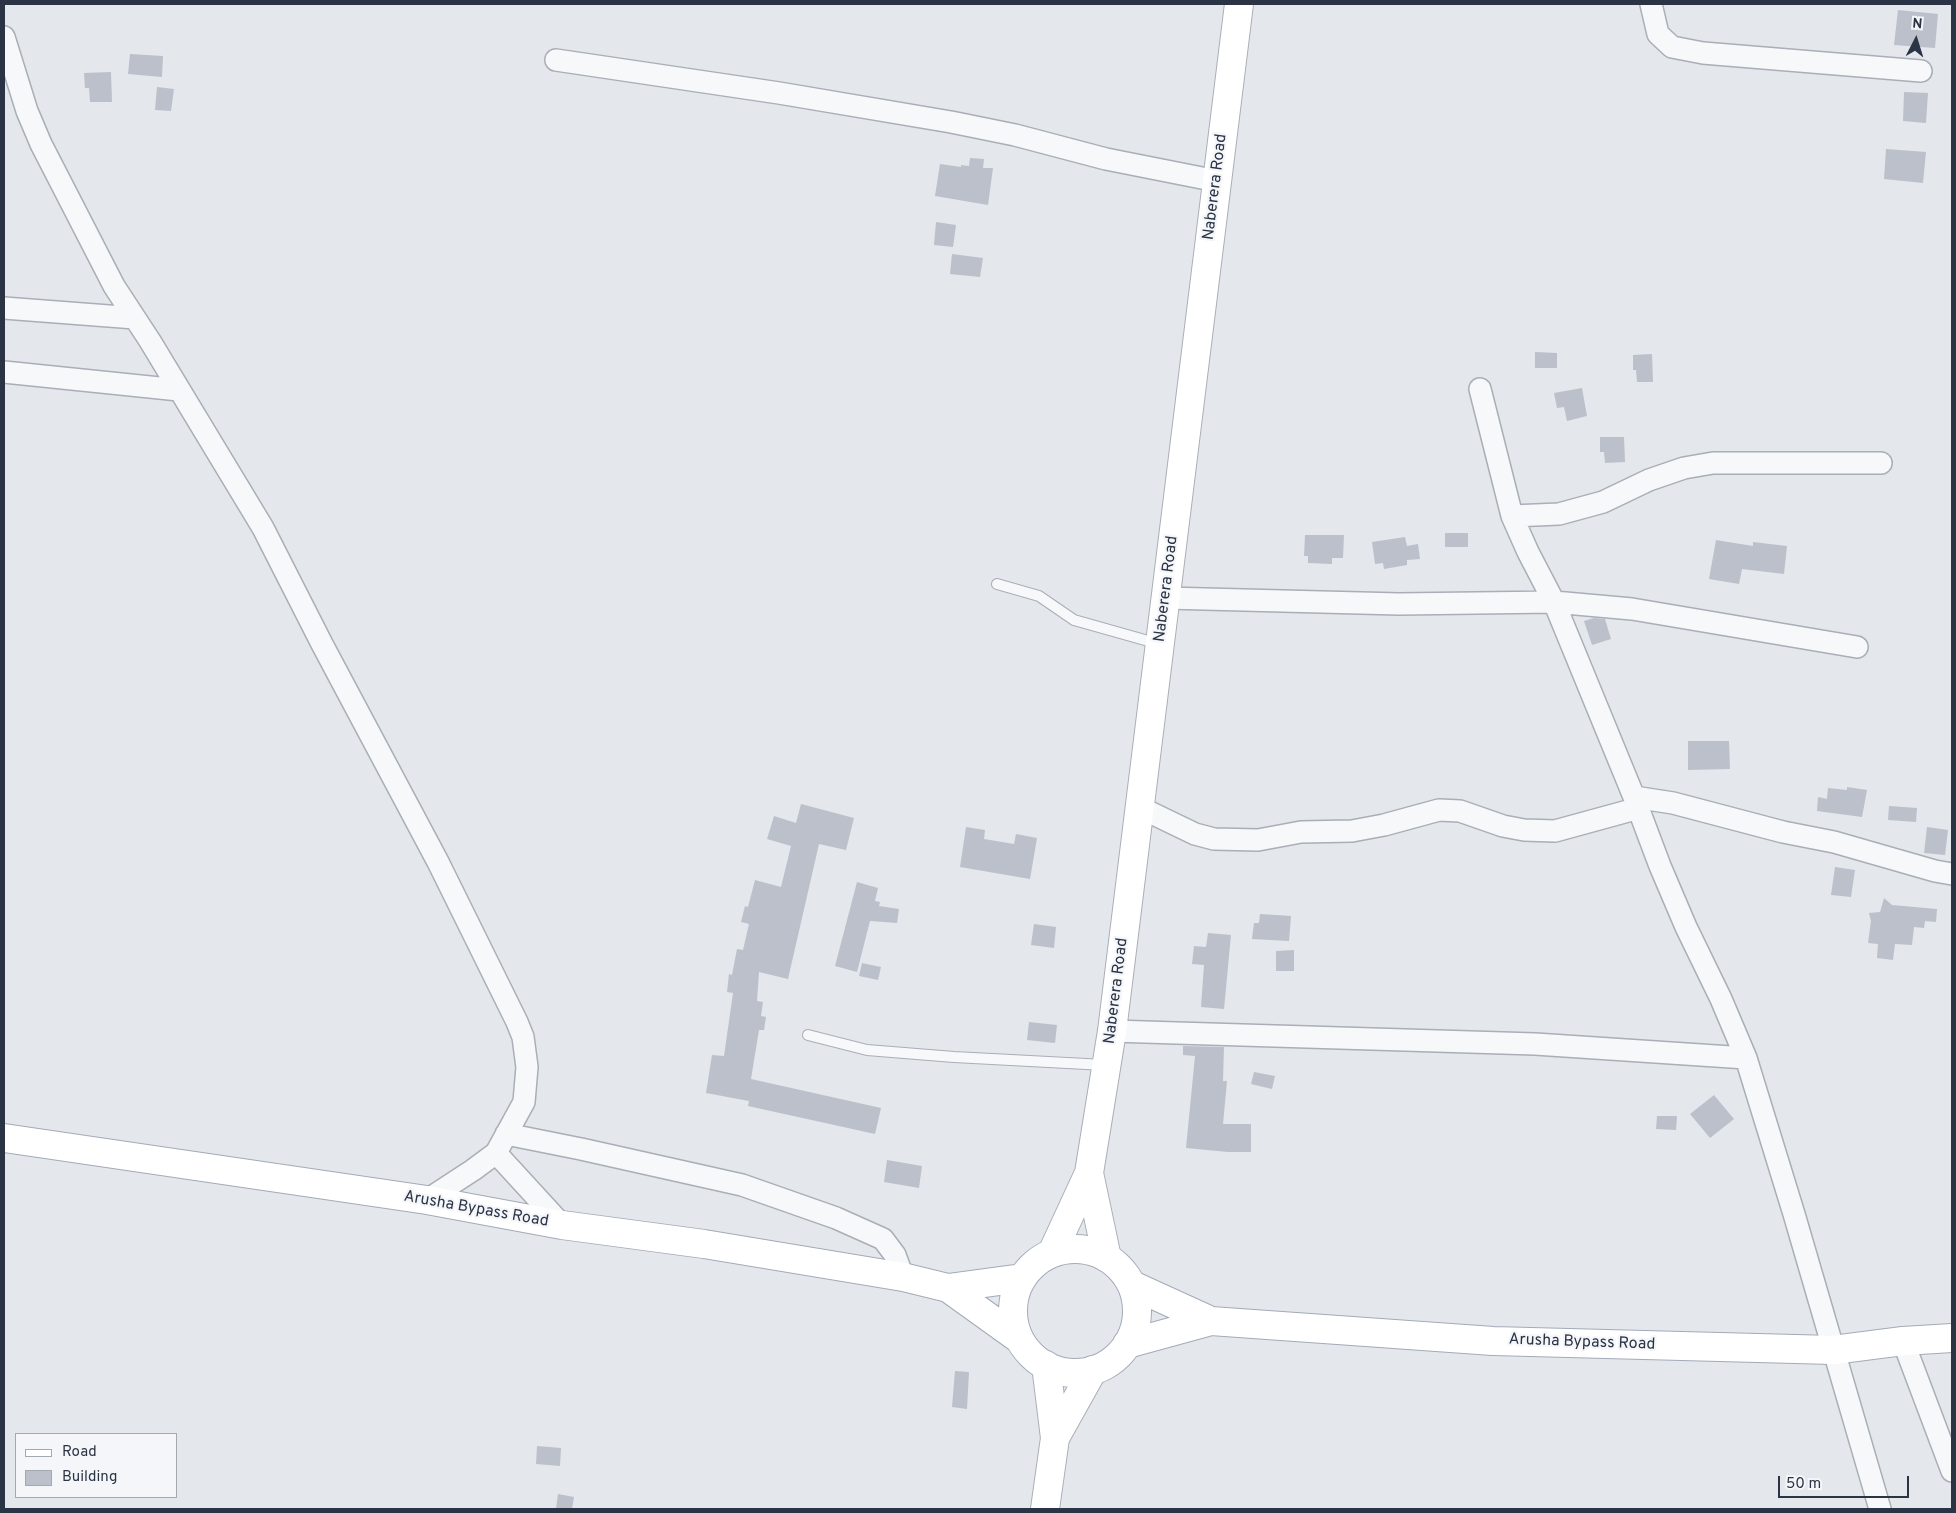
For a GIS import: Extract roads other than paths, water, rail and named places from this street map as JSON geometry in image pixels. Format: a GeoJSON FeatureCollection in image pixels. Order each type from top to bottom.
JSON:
{"type":"FeatureCollection","features":[{"type":"Feature","properties":{"kind":"main road","name":"Naberera Road"},"geometry":{"type":"LineString","coordinates":[[1052,1253],[1089,1173],[1107,1065],[1239,4]]}},
{"type":"Feature","properties":{"kind":"main road","name":"Arusha Bypass Road"},"geometry":{"type":"LineString","coordinates":[[4,1138],[427,1200],[562,1224],[704,1244],[903,1278],[948,1288],[1022,1278]]}},
{"type":"Feature","properties":{"kind":"main road","name":"Naberera Road"},"geometry":{"type":"LineString","coordinates":[[1089,1173],[1107,1258]]}},
{"type":"Feature","properties":{"kind":"main road","name":"Arusha Bypass Road"},"geometry":{"type":"LineString","coordinates":[[1070,1249],[1090,1250],[1107,1258],[1122,1270],[1132,1285],[1137,1305],[1136,1326],[1127,1344],[1112,1360],[1093,1370],[1061,1371],[1046,1365],[1030,1354],[1020,1338],[1013,1318],[1014,1298],[1022,1278],[1035,1263],[1052,1253],[1070,1249]]}},
{"type":"Feature","properties":{"kind":"main road","name":"Arusha Bypass Road"},"geometry":{"type":"LineString","coordinates":[[1132,1285],[1212,1321]]}},
{"type":"Feature","properties":{"kind":"main road","name":"Arusha Bypass Road"},"geometry":{"type":"LineString","coordinates":[[948,1288],[1020,1338]]}},
{"type":"Feature","properties":{"kind":"main road","name":"Arusha Bypass Road"},"geometry":{"type":"LineString","coordinates":[[1127,1344],[1212,1321],[1493,1340],[1833,1350],[1903,1341],[1952,1338]]}},
{"type":"Feature","properties":{"kind":"main road"},"geometry":{"type":"LineString","coordinates":[[1045,1509],[1055,1438],[1046,1365]]}},
{"type":"Feature","properties":{"kind":"main road"},"geometry":{"type":"LineString","coordinates":[[1055,1438],[1093,1370]]}},
{"type":"Feature","properties":{"kind":"street"},"geometry":{"type":"LineString","coordinates":[[1651,4],[1658,34],[1672,47],[1703,53],[1921,71]]}},
{"type":"Feature","properties":{"kind":"street"},"geometry":{"type":"LineString","coordinates":[[4,38],[27,111],[41,144],[114,286],[263,528],[322,644],[438,862],[517,1022],[523,1038],[527,1067],[524,1102],[496,1153],[427,1200]]}},
{"type":"Feature","properties":{"kind":"street"},"geometry":{"type":"LineString","coordinates":[[556,60],[779,93],[951,122],[1015,135],[1106,159],[1217,181]]}},
{"type":"Feature","properties":{"kind":"street"},"geometry":{"type":"LineString","coordinates":[[4,308],[135,318]]}},
{"type":"Feature","properties":{"kind":"street"},"geometry":{"type":"LineString","coordinates":[[4,372],[179,390]]}},
{"type":"Feature","properties":{"kind":"street"},"geometry":{"type":"LineString","coordinates":[[1480,389],[1512,516],[1554,602],[1636,802],[1660,866],[1746,1058],[1794,1214],[1880,1509]]}},
{"type":"Feature","properties":{"kind":"street"},"geometry":{"type":"LineString","coordinates":[[1512,516],[1560,514],[1603,502],[1649,480],[1684,468],[1713,463],[1881,463]]}},
{"type":"Feature","properties":{"kind":"street"},"geometry":{"type":"LineString","coordinates":[[1166,598],[1399,604],[1554,602],[1632,609],[1857,647]]}},
{"type":"Feature","properties":{"kind":"street"},"geometry":{"type":"LineString","coordinates":[[1139,807],[1195,834],[1214,839],[1258,840],[1301,832],[1352,831],[1384,825],[1439,810],[1460,811],[1503,826],[1555,832],[1636,802],[1673,803],[1774,830],[1834,842],[1935,872],[1952,874]]}},
{"type":"Feature","properties":{"kind":"street"},"geometry":{"type":"LineString","coordinates":[[1112,1031],[1536,1044],[1746,1058]]}},
{"type":"Feature","properties":{"kind":"street"},"geometry":{"type":"LineString","coordinates":[[506,1134],[742,1185],[836,1218],[883,1239],[895,1255],[903,1278]]}},
{"type":"Feature","properties":{"kind":"street"},"geometry":{"type":"LineString","coordinates":[[496,1153],[562,1224]]}},
{"type":"Feature","properties":{"kind":"street"},"geometry":{"type":"LineString","coordinates":[[1903,1341],[1952,1471]]}},
{"type":"Feature","properties":{"kind":"lane"},"geometry":{"type":"LineString","coordinates":[[997,584],[1040,596],[1074,620],[1160,644]]}},
{"type":"Feature","properties":{"kind":"lane"},"geometry":{"type":"LineString","coordinates":[[808,1035],[867,1050],[954,1057],[1107,1065]]}}]}
